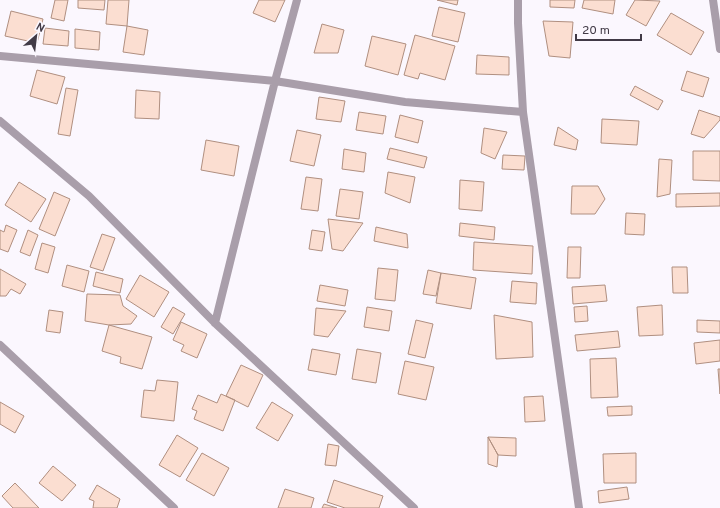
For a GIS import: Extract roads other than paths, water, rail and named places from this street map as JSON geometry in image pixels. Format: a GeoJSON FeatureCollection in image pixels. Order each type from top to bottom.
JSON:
{"type":"FeatureCollection","features":[{"type":"Feature","properties":{"kind":"street"},"geometry":{"type":"LineString","coordinates":[[215,323],[275,81],[297,0]]}},
{"type":"Feature","properties":{"kind":"street"},"geometry":{"type":"LineString","coordinates":[[518,0],[523,112],[579,508]]}},
{"type":"Feature","properties":{"kind":"street"},"geometry":{"type":"LineString","coordinates":[[713,0],[720,49]]}},
{"type":"Feature","properties":{"kind":"street"},"geometry":{"type":"LineString","coordinates":[[0,56],[275,81],[405,102],[523,112]]}},
{"type":"Feature","properties":{"kind":"street"},"geometry":{"type":"LineString","coordinates":[[0,121],[88,196],[215,323],[414,508]]}},
{"type":"Feature","properties":{"kind":"street"},"geometry":{"type":"LineString","coordinates":[[0,345],[174,508]]}}]}
